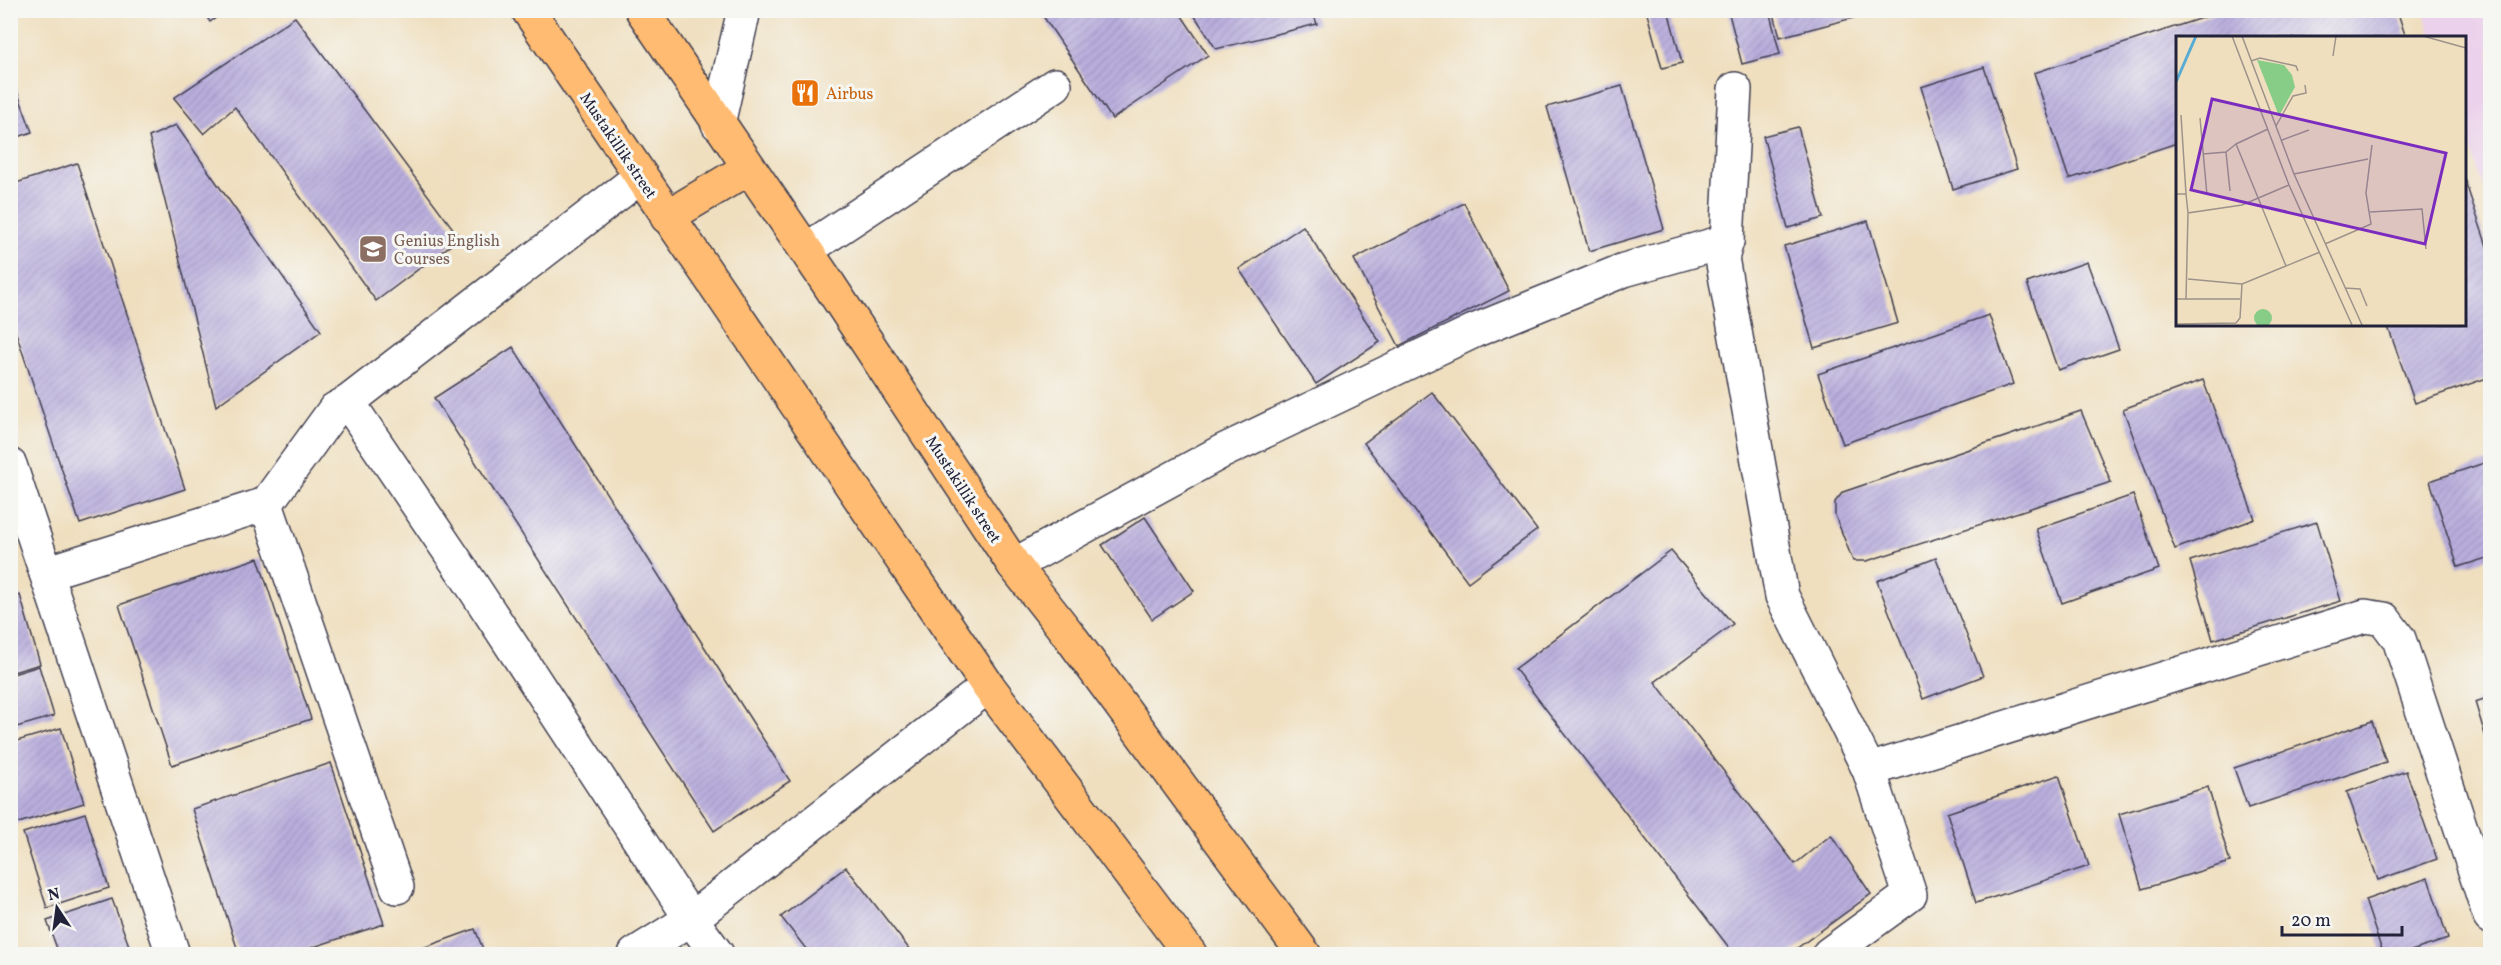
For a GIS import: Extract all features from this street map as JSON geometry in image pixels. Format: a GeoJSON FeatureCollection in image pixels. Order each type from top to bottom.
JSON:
{"type":"FeatureCollection","features":[{"type":"Feature","properties":{"kind":"main road","name":"Mustakillik street"},"geometry":{"type":"LineString","coordinates":[[528,10],[988,686],[1190,954]]}},
{"type":"Feature","properties":{"kind":"main road","name":"Mustakillik street"},"geometry":{"type":"LineString","coordinates":[[642,10],[806,250],[1014,565],[1079,649],[1304,954]]}},
{"type":"Feature","properties":{"kind":"main road"},"geometry":{"type":"LineString","coordinates":[[667,216],[749,168]]}},
{"type":"Feature","properties":{"kind":"street"},"geometry":{"type":"LineString","coordinates":[[718,124],[744,10]]}},
{"type":"Feature","properties":{"kind":"street"},"geometry":{"type":"LineString","coordinates":[[806,250],[1055,85]]}},
{"type":"Feature","properties":{"kind":"street"},"geometry":{"type":"LineString","coordinates":[[1735,89],[1727,241],[1722,258],[1782,596],[1869,770],[1910,895],[1829,954]]}},
{"type":"Feature","properties":{"kind":"street"},"geometry":{"type":"LineString","coordinates":[[46,573],[266,504],[334,409],[348,402],[640,177]]}},
{"type":"Feature","properties":{"kind":"street"},"geometry":{"type":"LineString","coordinates":[[1014,565],[1221,452],[1474,331],[1624,270],[1727,241]]}},
{"type":"Feature","properties":{"kind":"street"},"geometry":{"type":"LineString","coordinates":[[348,402],[468,579],[691,919],[717,954]]}},
{"type":"Feature","properties":{"kind":"street"},"geometry":{"type":"LineString","coordinates":[[10,465],[173,954]]}},
{"type":"Feature","properties":{"kind":"street"},"geometry":{"type":"LineString","coordinates":[[266,504],[397,887]]}},
{"type":"Feature","properties":{"kind":"street"},"geometry":{"type":"LineString","coordinates":[[1869,770],[2365,616],[2384,619],[2399,639],[2490,917]]}},
{"type":"Feature","properties":{"kind":"street"},"geometry":{"type":"LineString","coordinates":[[635,954],[691,919],[988,686]]}},
{"type":"Feature","properties":{"kind":"shaded area"},"geometry":{"type":"Polygon","coordinates":[[[2423,11],[2490,11],[2490,207],[2465,132],[2465,36],[2432,36],[2423,11]]]}},
{"type":"Feature","properties":{"kind":"building"},"geometry":{"type":"Polygon","coordinates":[[[202,10],[227,10],[210,22],[202,10]]]}},
{"type":"Feature","properties":{"kind":"building"},"geometry":{"type":"Polygon","coordinates":[[[1039,10],[1178,10],[1208,55],[1112,119],[1039,10]]]}},
{"type":"Feature","properties":{"kind":"building"},"geometry":{"type":"Polygon","coordinates":[[[1191,10],[1312,10],[1317,24],[1216,49],[1191,10]]]}},
{"type":"Feature","properties":{"kind":"building"},"geometry":{"type":"Polygon","coordinates":[[[1646,10],[1668,10],[1682,63],[1662,68],[1646,10]]]}},
{"type":"Feature","properties":{"kind":"building"},"geometry":{"type":"Polygon","coordinates":[[[1728,10],[1769,10],[1780,54],[1742,64],[1728,10]]]}},
{"type":"Feature","properties":{"kind":"building"},"geometry":{"type":"Polygon","coordinates":[[[1773,10],[1880,10],[1880,11],[1780,37],[1773,10]]]}},
{"type":"Feature","properties":{"kind":"building"},"geometry":{"type":"Polygon","coordinates":[[[2226,10],[2397,10],[2405,36],[2176,36],[2176,143],[2069,179],[2034,73],[2226,10]]]}},
{"type":"Feature","properties":{"kind":"building"},"geometry":{"type":"Polygon","coordinates":[[[295,17],[460,238],[376,301],[235,107],[204,134],[174,98],[295,17]]]}},
{"type":"Feature","properties":{"kind":"building"},"geometry":{"type":"Polygon","coordinates":[[[1984,67],[2017,169],[1953,189],[1921,87],[1984,67]]]}},
{"type":"Feature","properties":{"kind":"building"},"geometry":{"type":"Polygon","coordinates":[[[10,72],[32,132],[10,140],[10,72]]]}},
{"type":"Feature","properties":{"kind":"building"},"geometry":{"type":"Polygon","coordinates":[[[1622,86],[1664,229],[1589,251],[1547,107],[1622,86]]]}},
{"type":"Feature","properties":{"kind":"building"},"geometry":{"type":"Polygon","coordinates":[[[176,125],[321,331],[216,406],[149,137],[176,125]]]}},
{"type":"Feature","properties":{"kind":"building"},"geometry":{"type":"Polygon","coordinates":[[[1798,127],[1823,218],[1788,228],[1763,136],[1798,127]]]}},
{"type":"Feature","properties":{"kind":"building"},"geometry":{"type":"Polygon","coordinates":[[[77,163],[185,489],[80,524],[10,315],[10,185],[77,163]]]}},
{"type":"Feature","properties":{"kind":"building"},"geometry":{"type":"Polygon","coordinates":[[[2465,181],[2490,255],[2490,377],[2415,403],[2388,326],[2465,326],[2465,181]]]}},
{"type":"Feature","properties":{"kind":"building"},"geometry":{"type":"Polygon","coordinates":[[[1464,203],[1509,291],[1399,346],[1354,259],[1464,203]]]}},
{"type":"Feature","properties":{"kind":"building"},"geometry":{"type":"Polygon","coordinates":[[[1868,221],[1898,323],[1814,348],[1784,246],[1868,221]]]}},
{"type":"Feature","properties":{"kind":"building"},"geometry":{"type":"Polygon","coordinates":[[[1303,226],[1380,342],[1316,384],[1239,269],[1303,226]]]}},
{"type":"Feature","properties":{"kind":"building"},"geometry":{"type":"Polygon","coordinates":[[[2087,262],[2119,349],[2058,370],[2027,283],[2087,262]]]}},
{"type":"Feature","properties":{"kind":"building"},"geometry":{"type":"Polygon","coordinates":[[[1989,315],[2013,384],[1843,444],[1818,374],[1989,315]]]}},
{"type":"Feature","properties":{"kind":"building"},"geometry":{"type":"Polygon","coordinates":[[[513,347],[790,781],[714,831],[434,398],[513,347]]]}},
{"type":"Feature","properties":{"kind":"building"},"geometry":{"type":"Polygon","coordinates":[[[2203,380],[2255,519],[2175,549],[2123,409],[2203,380]]]}},
{"type":"Feature","properties":{"kind":"building"},"geometry":{"type":"Polygon","coordinates":[[[1432,392],[1537,530],[1468,582],[1364,443],[1432,392]]]}},
{"type":"Feature","properties":{"kind":"building"},"geometry":{"type":"Polygon","coordinates":[[[2081,411],[2111,482],[1867,561],[1853,561],[1835,515],[1835,502],[1843,492],[2081,411]]]}},
{"type":"Feature","properties":{"kind":"building"},"geometry":{"type":"Polygon","coordinates":[[[2490,461],[2490,557],[2458,567],[2430,481],[2490,461]]]}},
{"type":"Feature","properties":{"kind":"building"},"geometry":{"type":"Polygon","coordinates":[[[2133,495],[2159,569],[2062,603],[2036,529],[2133,495]]]}},
{"type":"Feature","properties":{"kind":"building"},"geometry":{"type":"Polygon","coordinates":[[[1145,517],[1194,591],[1152,619],[1102,545],[1145,517]]]}},
{"type":"Feature","properties":{"kind":"building"},"geometry":{"type":"Polygon","coordinates":[[[2317,522],[2341,601],[2213,640],[2190,561],[2317,522]]]}},
{"type":"Feature","properties":{"kind":"building"},"geometry":{"type":"Polygon","coordinates":[[[1671,551],[1733,624],[1655,682],[1795,864],[1831,835],[1871,894],[1789,954],[1734,954],[1515,669],[1671,551]]]}},
{"type":"Feature","properties":{"kind":"building"},"geometry":{"type":"Polygon","coordinates":[[[258,558],[311,719],[172,765],[119,605],[258,558]]]}},
{"type":"Feature","properties":{"kind":"building"},"geometry":{"type":"Polygon","coordinates":[[[1936,558],[1983,676],[1923,699],[1877,581],[1936,558]]]}},
{"type":"Feature","properties":{"kind":"building"},"geometry":{"type":"Polygon","coordinates":[[[20,595],[40,664],[10,673],[10,597],[20,595]]]}},
{"type":"Feature","properties":{"kind":"building"},"geometry":{"type":"Polygon","coordinates":[[[39,666],[54,716],[10,729],[10,675],[39,666]]]}},
{"type":"Feature","properties":{"kind":"building"},"geometry":{"type":"Polygon","coordinates":[[[2490,697],[2490,751],[2475,702],[2490,697]]]}},
{"type":"Feature","properties":{"kind":"building"},"geometry":{"type":"Polygon","coordinates":[[[2372,721],[2386,762],[2248,808],[2234,768],[2372,721]]]}},
{"type":"Feature","properties":{"kind":"building"},"geometry":{"type":"Polygon","coordinates":[[[61,728],[84,803],[15,824],[10,808],[10,743],[61,728]]]}},
{"type":"Feature","properties":{"kind":"building"},"geometry":{"type":"Polygon","coordinates":[[[331,763],[384,924],[292,954],[239,954],[192,809],[331,763]]]}},
{"type":"Feature","properties":{"kind":"building"},"geometry":{"type":"Polygon","coordinates":[[[2406,771],[2437,859],[2378,880],[2347,792],[2406,771]]]}},
{"type":"Feature","properties":{"kind":"building"},"geometry":{"type":"Polygon","coordinates":[[[2059,775],[2089,866],[1976,903],[1947,813],[2059,775]]]}},
{"type":"Feature","properties":{"kind":"building"},"geometry":{"type":"Polygon","coordinates":[[[2208,787],[2230,862],[2142,889],[2119,814],[2208,787]]]}},
{"type":"Feature","properties":{"kind":"building"},"geometry":{"type":"Polygon","coordinates":[[[85,813],[109,888],[47,908],[23,833],[85,813]]]}},
{"type":"Feature","properties":{"kind":"building"},"geometry":{"type":"Polygon","coordinates":[[[846,867],[913,954],[810,954],[781,917],[846,867]]]}},
{"type":"Feature","properties":{"kind":"building"},"geometry":{"type":"Polygon","coordinates":[[[2428,878],[2448,939],[2402,954],[2383,954],[2365,900],[2428,878]]]}},
{"type":"Feature","properties":{"kind":"building"},"geometry":{"type":"Polygon","coordinates":[[[112,899],[132,954],[59,954],[47,921],[112,899]]]}},
{"type":"Feature","properties":{"kind":"building"},"geometry":{"type":"Polygon","coordinates":[[[475,929],[485,954],[406,954],[475,929]]]}},
{"type":"Feature","properties":{"kind":"place","name":"Airbus"},"geometry":{"type":"Point","coordinates":[805,93]}},
{"type":"Feature","properties":{"kind":"place","name":"Genius English Courses"},"geometry":{"type":"Point","coordinates":[373,249]}}]}
